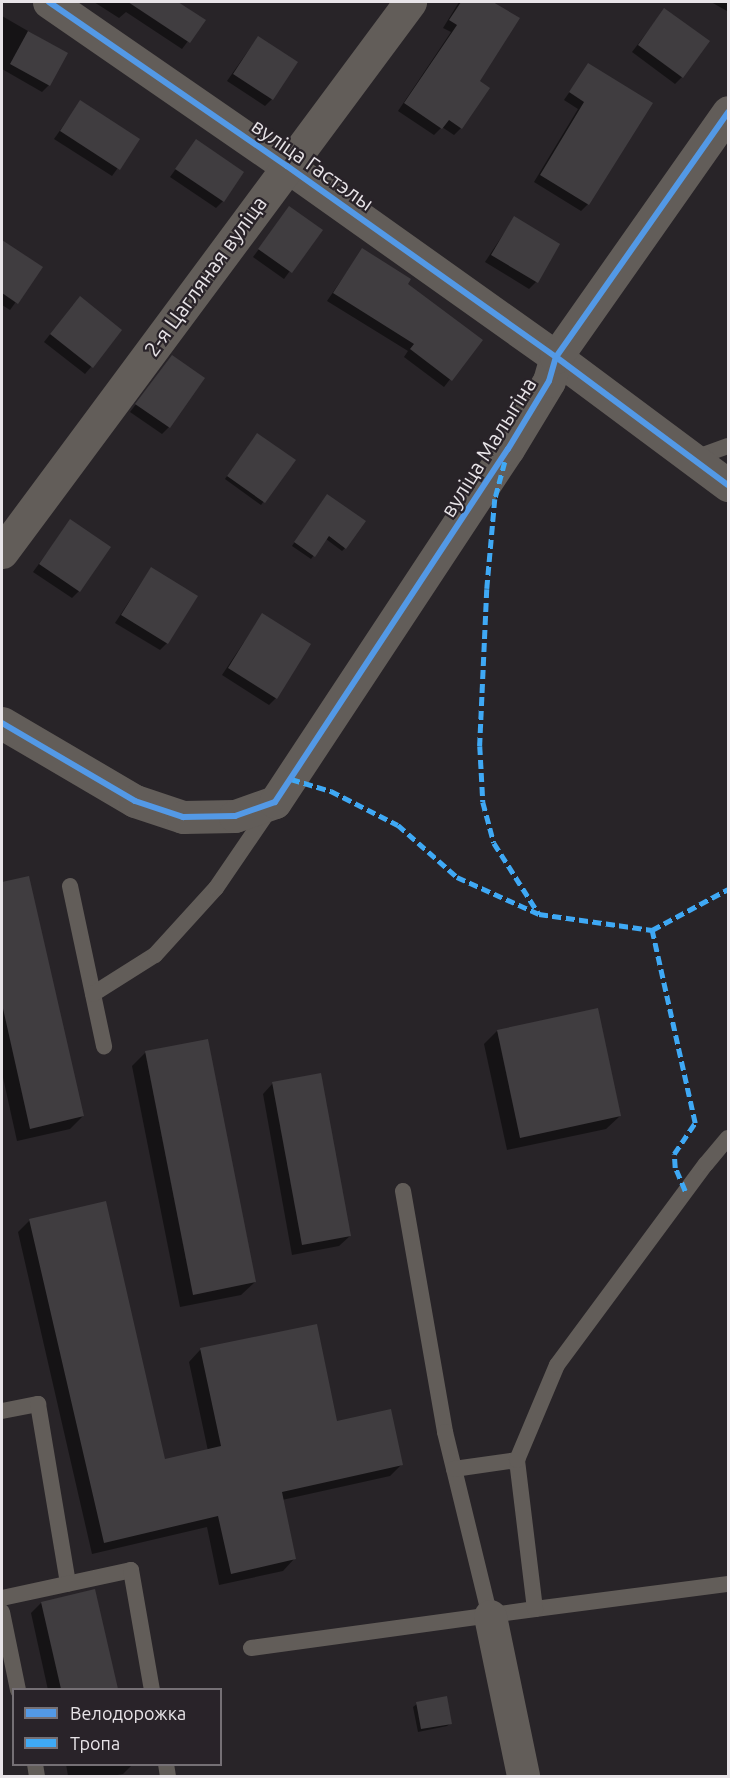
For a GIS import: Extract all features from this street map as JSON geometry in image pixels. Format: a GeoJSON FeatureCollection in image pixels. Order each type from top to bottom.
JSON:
{"type":"FeatureCollection","features":[{"type":"Feature","properties":{"kind":"street","name":"вуліца Гастэлы"},"geometry":{"type":"LineString","coordinates":[[49,2],[287,166],[556,357],[729,485]]}},
{"type":"Feature","properties":{"kind":"street","name":"2-я Цагляная вуліца"},"geometry":{"type":"LineString","coordinates":[[2,552],[410,2]]}},
{"type":"Feature","properties":{"kind":"street","name":"вуліца Малыгіна"},"geometry":{"type":"LineString","coordinates":[[275,802],[508,449],[549,381],[556,357],[729,112]]}},
{"type":"Feature","properties":{"kind":"street"},"geometry":{"type":"LineString","coordinates":[[2,723],[135,801],[183,817],[235,816],[275,802]]}},
{"type":"Feature","properties":{"kind":"street"},"geometry":{"type":"LineString","coordinates":[[490,1616],[523,1776]]}},
{"type":"Feature","properties":{"kind":"lane"},"geometry":{"type":"LineString","coordinates":[[692,459],[729,446]]}},
{"type":"Feature","properties":{"kind":"lane"},"geometry":{"type":"LineString","coordinates":[[93,994],[155,956],[216,888],[275,802]]}},
{"type":"Feature","properties":{"kind":"lane"},"geometry":{"type":"LineString","coordinates":[[70,886],[104,1046]]}},
{"type":"Feature","properties":{"kind":"lane"},"geometry":{"type":"LineString","coordinates":[[535,1609],[518,1460],[557,1365],[706,1164],[729,1138]]}},
{"type":"Feature","properties":{"kind":"lane"},"geometry":{"type":"LineString","coordinates":[[403,1191],[445,1432],[490,1616]]}},
{"type":"Feature","properties":{"kind":"lane"},"geometry":{"type":"LineString","coordinates":[[2,1412],[38,1404],[68,1584]]}},
{"type":"Feature","properties":{"kind":"lane"},"geometry":{"type":"LineString","coordinates":[[454,1469],[518,1460]]}},
{"type":"Feature","properties":{"kind":"lane"},"geometry":{"type":"LineString","coordinates":[[2,1598],[131,1570],[152,1688]]}},
{"type":"Feature","properties":{"kind":"lane"},"geometry":{"type":"LineString","coordinates":[[251,1648],[729,1584]]}},
{"type":"Feature","properties":{"kind":"lane"},"geometry":{"type":"LineString","coordinates":[[2,1612],[18,1688]]}},
{"type":"Feature","properties":{"kind":"building"},"geometry":{"type":"Polygon","coordinates":[[[128,2],[178,2],[206,20],[190,43],[128,2]]]}},
{"type":"Feature","properties":{"kind":"building"},"geometry":{"type":"Polygon","coordinates":[[[461,2],[493,2],[520,18],[480,81],[490,88],[462,129],[449,120],[442,129],[404,103],[457,25],[449,20],[461,2]]]}},
{"type":"Feature","properties":{"kind":"building"},"geometry":{"type":"Polygon","coordinates":[[[664,8],[710,41],[683,78],[638,45],[664,8]]]}},
{"type":"Feature","properties":{"kind":"building"},"geometry":{"type":"Polygon","coordinates":[[[28,31],[68,53],[50,86],[10,64],[28,31]]]}},
{"type":"Feature","properties":{"kind":"building"},"geometry":{"type":"Polygon","coordinates":[[[258,36],[298,62],[273,100],[233,74],[258,36]]]}},
{"type":"Feature","properties":{"kind":"building"},"geometry":{"type":"Polygon","coordinates":[[[588,63],[653,103],[589,205],[540,175],[584,102],[569,92],[588,63]]]}},
{"type":"Feature","properties":{"kind":"building"},"geometry":{"type":"Polygon","coordinates":[[[80,100],[140,139],[120,170],[60,131],[80,100]]]}},
{"type":"Feature","properties":{"kind":"building"},"geometry":{"type":"Polygon","coordinates":[[[196,139],[244,172],[224,202],[175,169],[196,139]]]}},
{"type":"Feature","properties":{"kind":"building"},"geometry":{"type":"Polygon","coordinates":[[[289,206],[323,230],[292,273],[258,249],[289,206]]]}},
{"type":"Feature","properties":{"kind":"building"},"geometry":{"type":"Polygon","coordinates":[[[514,216],[560,244],[538,283],[491,255],[514,216]]]}},
{"type":"Feature","properties":{"kind":"building"},"geometry":{"type":"Polygon","coordinates":[[[2,240],[43,267],[18,304],[2,293],[2,240]]]}},
{"type":"Feature","properties":{"kind":"building"},"geometry":{"type":"Polygon","coordinates":[[[362,248],[411,279],[408,284],[483,340],[452,381],[410,349],[414,344],[333,293],[362,248]]]}},
{"type":"Feature","properties":{"kind":"building"},"geometry":{"type":"Polygon","coordinates":[[[80,296],[122,330],[93,368],[50,334],[80,296]]]}},
{"type":"Feature","properties":{"kind":"building"},"geometry":{"type":"Polygon","coordinates":[[[172,355],[205,378],[170,428],[135,404],[172,355]]]}},
{"type":"Feature","properties":{"kind":"building"},"geometry":{"type":"Polygon","coordinates":[[[257,433],[296,460],[265,503],[227,476],[257,433]]]}},
{"type":"Feature","properties":{"kind":"building"},"geometry":{"type":"Polygon","coordinates":[[[327,494],[366,521],[346,549],[329,536],[315,557],[294,542],[327,494]]]}},
{"type":"Feature","properties":{"kind":"building"},"geometry":{"type":"Polygon","coordinates":[[[70,519],[111,547],[80,592],[39,564],[70,519]]]}},
{"type":"Feature","properties":{"kind":"building"},"geometry":{"type":"Polygon","coordinates":[[[151,567],[198,596],[168,644],[121,615],[151,567]]]}},
{"type":"Feature","properties":{"kind":"building"},"geometry":{"type":"Polygon","coordinates":[[[262,613],[311,644],[277,699],[228,668],[262,613]]]}},
{"type":"Feature","properties":{"kind":"building"},"geometry":{"type":"Polygon","coordinates":[[[29,876],[84,1116],[30,1129],[2,1004],[2,882],[29,876]]]}},
{"type":"Feature","properties":{"kind":"building"},"geometry":{"type":"Polygon","coordinates":[[[598,1008],[621,1116],[520,1138],[497,1030],[598,1008]]]}},
{"type":"Feature","properties":{"kind":"building"},"geometry":{"type":"Polygon","coordinates":[[[208,1039],[256,1282],[193,1295],[145,1051],[208,1039]]]}},
{"type":"Feature","properties":{"kind":"building"},"geometry":{"type":"Polygon","coordinates":[[[321,1073],[351,1236],[302,1245],[272,1082],[321,1073]]]}},
{"type":"Feature","properties":{"kind":"building"},"geometry":{"type":"Polygon","coordinates":[[[106,1201],[165,1459],[221,1446],[200,1348],[317,1324],[337,1421],[391,1409],[403,1465],[282,1492],[296,1559],[231,1574],[218,1516],[104,1543],[29,1219],[106,1201]]]}},
{"type":"Feature","properties":{"kind":"building"},"geometry":{"type":"Polygon","coordinates":[[[95,1589],[118,1688],[61,1688],[41,1602],[95,1589]]]}},
{"type":"Feature","properties":{"kind":"building"},"geometry":{"type":"Polygon","coordinates":[[[447,1696],[452,1724],[421,1729],[416,1702],[447,1696]]]}},
{"type":"Feature","properties":{"kind":"marked path"},"geometry":{"type":"LineString","coordinates":[[505,462],[495,499],[487,589],[480,746],[483,802],[494,843],[539,914]]}},
{"type":"Feature","properties":{"kind":"marked path"},"geometry":{"type":"LineString","coordinates":[[291,779],[331,791],[398,825],[457,877],[539,914],[652,930]]}},
{"type":"Feature","properties":{"kind":"marked path"},"geometry":{"type":"LineString","coordinates":[[685,1191],[675,1168],[674,1154],[695,1123],[652,930],[728,889]]}},
{"type":"Feature","properties":{"kind":"cycle path"},"geometry":{"type":"LineString","coordinates":[[49,2],[287,166],[556,357],[728,485]]}},
{"type":"Feature","properties":{"kind":"cycle path"},"geometry":{"type":"LineString","coordinates":[[2,723],[135,801],[183,817],[235,816],[275,802],[508,449],[549,381],[556,357],[728,112]]}}]}
